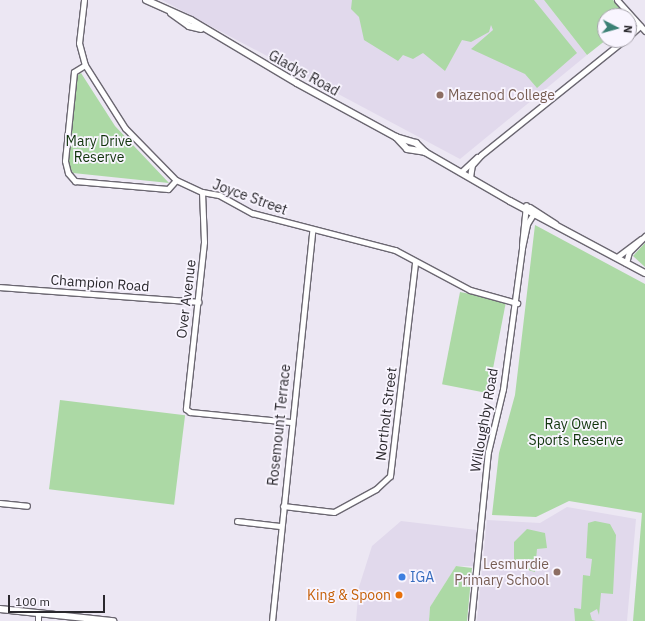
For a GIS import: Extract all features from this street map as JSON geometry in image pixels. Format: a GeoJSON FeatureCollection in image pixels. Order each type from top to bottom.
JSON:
{"type":"FeatureCollection","features":[{"type":"Feature","properties":{"kind":"street","name":"Joyce Street"},"geometry":{"type":"LineString","coordinates":[[84,0],[79,43],[85,65],[126,128],[176,180],[202,192],[219,195],[252,213],[312,231],[395,250],[470,290],[516,303]]}},
{"type":"Feature","properties":{"kind":"street","name":"Gladys Road"},"geometry":{"type":"LineString","coordinates":[[146,0],[170,12],[180,22],[201,29],[396,137],[416,143],[425,152],[460,172],[645,273]]}},
{"type":"Feature","properties":{"kind":"street"},"geometry":{"type":"LineString","coordinates":[[618,0],[645,31]]}},
{"type":"Feature","properties":{"kind":"street"},"geometry":{"type":"LineString","coordinates":[[637,29],[640,26]]}},
{"type":"Feature","properties":{"kind":"street"},"geometry":{"type":"LineString","coordinates":[[460,172],[614,48]]}},
{"type":"Feature","properties":{"kind":"street"},"geometry":{"type":"LineString","coordinates":[[85,65],[74,72],[65,161],[68,174],[75,181],[168,189],[176,180]]}},
{"type":"Feature","properties":{"kind":"street"},"geometry":{"type":"LineString","coordinates":[[470,177],[472,166],[481,155]]}},
{"type":"Feature","properties":{"kind":"street","name":"Over Avenue"},"geometry":{"type":"LineString","coordinates":[[202,192],[205,226],[186,409],[190,412],[291,422]]}},
{"type":"Feature","properties":{"kind":"street","name":"Willoughby Road"},"geometry":{"type":"LineString","coordinates":[[471,621],[488,452],[516,303],[525,207]]}},
{"type":"Feature","properties":{"kind":"street","name":"Willoughby Road"},"geometry":{"type":"LineString","coordinates":[[522,248],[534,212]]}},
{"type":"Feature","properties":{"kind":"street","name":"Rosemount Terrace"},"geometry":{"type":"LineString","coordinates":[[272,621],[280,526],[312,231]]}},
{"type":"Feature","properties":{"kind":"street"},"geometry":{"type":"LineString","coordinates":[[617,257],[643,237]]}},
{"type":"Feature","properties":{"kind":"street"},"geometry":{"type":"LineString","coordinates":[[626,262],[629,252],[643,237]]}},
{"type":"Feature","properties":{"kind":"street","name":"Northolt Street"},"geometry":{"type":"LineString","coordinates":[[283,506],[334,512],[376,489],[390,476],[415,262]]}},
{"type":"Feature","properties":{"kind":"street","name":"Champion Road"},"geometry":{"type":"LineString","coordinates":[[0,287],[198,302]]}},
{"type":"Feature","properties":{"kind":"street"},"geometry":{"type":"LineString","coordinates":[[0,503],[27,506]]}},
{"type":"Feature","properties":{"kind":"street"},"geometry":{"type":"LineString","coordinates":[[237,521],[280,526]]}},
{"type":"Feature","properties":{"kind":"street"},"geometry":{"type":"LineString","coordinates":[[0,609],[113,621]]}},
{"type":"Feature","properties":{"kind":"street"},"geometry":{"type":"LineString","coordinates":[[38,613],[38,621]]}},
{"type":"Feature","properties":{"kind":"shaded area","name":"Mazenod College"},"geometry":{"type":"Polygon","coordinates":[[[162,0],[544,0],[587,55],[460,159],[162,0]]]}},
{"type":"Feature","properties":{"kind":"shaded area","name":"Lesmurdie Primary School"},"geometry":{"type":"Polygon","coordinates":[[[567,507],[636,519],[627,621],[477,621],[487,520],[540,523],[567,507]]]}},
{"type":"Feature","properties":{"kind":"shaded area"},"geometry":{"type":"Polygon","coordinates":[[[401,521],[477,530],[473,566],[456,566],[430,607],[429,621],[356,621],[359,587],[372,546],[401,521]]]}},
{"type":"Feature","properties":{"kind":"green space"},"geometry":{"type":"Polygon","coordinates":[[[352,0],[534,0],[577,53],[537,88],[525,74],[471,49],[493,30],[491,25],[489,32],[471,42],[462,40],[445,71],[423,53],[413,59],[403,55],[398,61],[364,40],[359,17],[351,9],[352,0]]]}},
{"type":"Feature","properties":{"kind":"green space"},"geometry":{"type":"Polygon","coordinates":[[[544,0],[613,0],[620,8],[597,8],[597,47],[587,55],[544,0]]]}},
{"type":"Feature","properties":{"kind":"green space","name":"Mary Drive Reserve"},"geometry":{"type":"Polygon","coordinates":[[[81,73],[115,126],[169,183],[73,173],[68,163],[77,76],[81,73]]]}},
{"type":"Feature","properties":{"kind":"green space","name":"Ray Owen Sports Reserve"},"geometry":{"type":"Polygon","coordinates":[[[535,225],[645,284],[645,621],[633,621],[642,513],[569,501],[536,517],[492,515],[499,453],[515,395],[535,225]]]}},
{"type":"Feature","properties":{"kind":"green space"},"geometry":{"type":"Polygon","coordinates":[[[645,243],[645,267],[633,256],[645,243]]]}},
{"type":"Feature","properties":{"kind":"green space"},"geometry":{"type":"Polygon","coordinates":[[[460,292],[506,301],[488,393],[442,384],[460,292]]]}},
{"type":"Feature","properties":{"kind":"green space"},"geometry":{"type":"Polygon","coordinates":[[[60,400],[185,415],[174,505],[49,489],[60,400]]]}},
{"type":"Feature","properties":{"kind":"green space"},"geometry":{"type":"Polygon","coordinates":[[[595,521],[610,524],[616,535],[613,594],[601,593],[599,615],[597,609],[590,613],[592,620],[596,621],[575,621],[574,608],[581,609],[583,575],[590,576],[592,559],[586,558],[588,523],[595,521]]]}},
{"type":"Feature","properties":{"kind":"green space"},"geometry":{"type":"Polygon","coordinates":[[[527,529],[545,533],[547,548],[537,549],[535,572],[514,566],[514,542],[527,529]]]}},
{"type":"Feature","properties":{"kind":"green space"},"geometry":{"type":"Polygon","coordinates":[[[456,566],[472,568],[467,621],[429,621],[430,607],[456,566]]]}},
{"type":"Feature","properties":{"kind":"place","name":"Mazenod College"},"geometry":{"type":"Point","coordinates":[440,95]}},
{"type":"Feature","properties":{"kind":"place","name":"Lesmurdie Primary School"},"geometry":{"type":"Point","coordinates":[557,572]}},
{"type":"Feature","properties":{"kind":"place","name":"IGA"},"geometry":{"type":"Point","coordinates":[402,577]}},
{"type":"Feature","properties":{"kind":"place","name":"King & Spoon"},"geometry":{"type":"Point","coordinates":[399,595]}}]}
